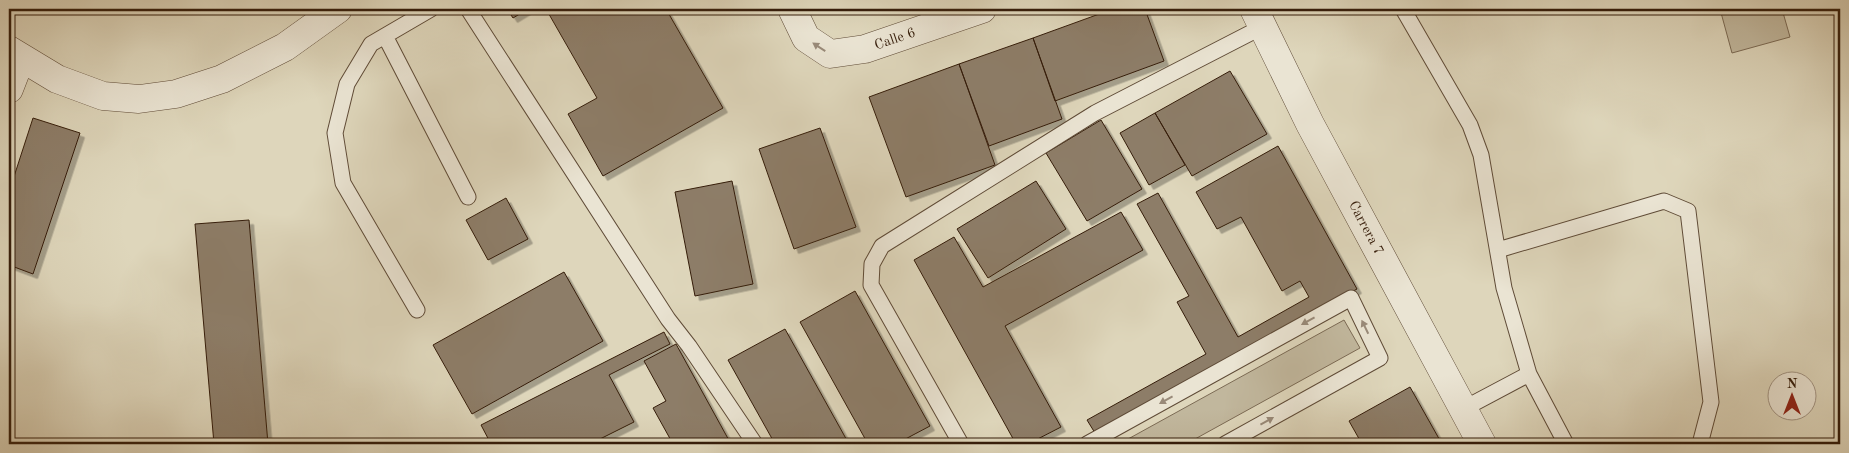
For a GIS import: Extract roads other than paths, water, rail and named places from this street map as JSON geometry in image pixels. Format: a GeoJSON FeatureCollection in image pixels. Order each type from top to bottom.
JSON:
{"type":"FeatureCollection","features":[{"type":"Feature","properties":{"kind":"street"},"geometry":{"type":"LineString","coordinates":[[9,89],[15,54],[57,79],[103,96],[139,99],[176,94],[222,79],[285,47],[338,9]]}},
{"type":"Feature","properties":{"kind":"street","name":"Calle 6"},"geometry":{"type":"LineString","coordinates":[[792,9],[806,38],[830,54],[865,49],[982,9]]}},
{"type":"Feature","properties":{"kind":"street","name":"Carrera 7"},"geometry":{"type":"LineString","coordinates":[[1258,18],[1310,124],[1482,444]]}},
{"type":"Feature","properties":{"kind":"lane"},"geometry":{"type":"LineString","coordinates":[[417,310],[343,183],[335,133],[346,84],[371,44],[430,9]]}},
{"type":"Feature","properties":{"kind":"lane"},"geometry":{"type":"LineString","coordinates":[[468,9],[668,319],[689,346],[755,444]]}},
{"type":"Feature","properties":{"kind":"lane"},"geometry":{"type":"LineString","coordinates":[[1403,9],[1470,125],[1481,155],[1504,288],[1529,374],[1566,444]]}},
{"type":"Feature","properties":{"kind":"lane"},"geometry":{"type":"LineString","coordinates":[[962,444],[871,285],[872,264],[882,246],[1095,113],[1258,18]]}},
{"type":"Feature","properties":{"kind":"lane"},"geometry":{"type":"LineString","coordinates":[[385,36],[468,197]]}},
{"type":"Feature","properties":{"kind":"lane"},"geometry":{"type":"LineString","coordinates":[[1498,250],[1664,201],[1688,211],[1711,402],[1700,444]]}},
{"type":"Feature","properties":{"kind":"lane"},"geometry":{"type":"LineString","coordinates":[[1087,444],[1351,298],[1380,358],[1225,444]]}},
{"type":"Feature","properties":{"kind":"lane"},"geometry":{"type":"LineString","coordinates":[[1463,409],[1529,374]]}}]}
